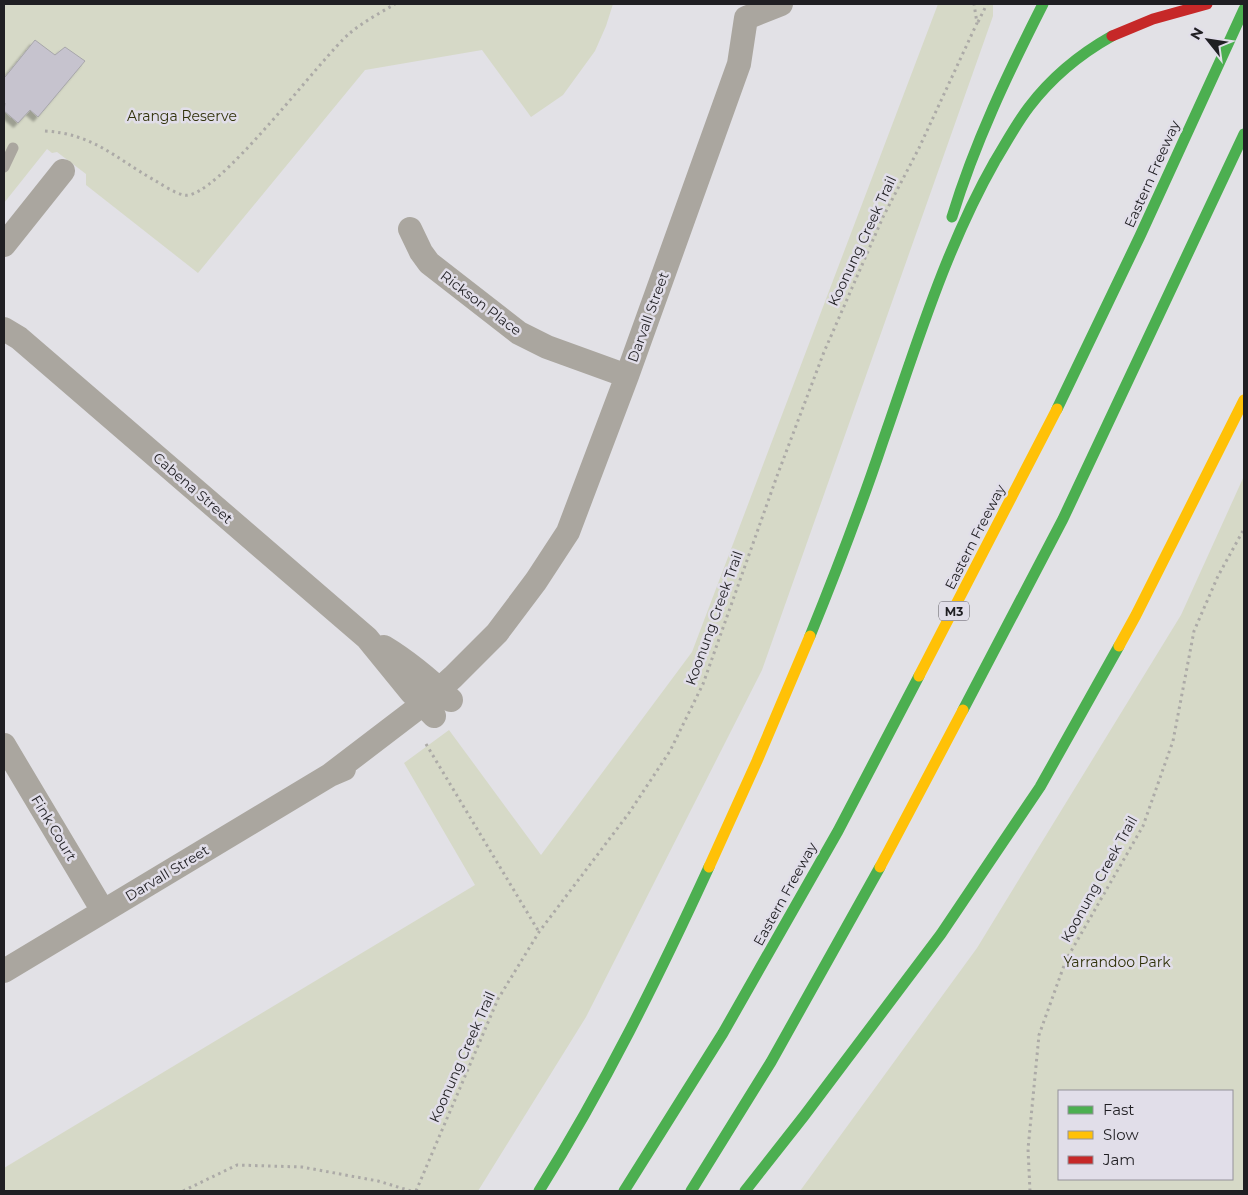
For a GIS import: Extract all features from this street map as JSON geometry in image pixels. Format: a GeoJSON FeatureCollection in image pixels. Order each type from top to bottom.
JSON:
{"type":"FeatureCollection","features":[{"type":"Feature","properties":{"kind":"highway"},"geometry":{"type":"LineString","coordinates":[[934,294],[948,233],[966,170],[982,128],[1043,4]]}},
{"type":"Feature","properties":{"kind":"highway"},"geometry":{"type":"LineString","coordinates":[[540,1191],[594,1101],[630,1031],[742,797],[840,560],[934,294],[959,231],[978,191],[1030,105],[1068,65],[1091,48],[1120,32],[1150,19],[1204,5]]}},
{"type":"Feature","properties":{"kind":"highway","name":"Eastern Freeway"},"geometry":{"type":"LineString","coordinates":[[624,1191],[724,1033],[838,831],[894,726],[1059,404],[1140,236],[1244,9]]}},
{"type":"Feature","properties":{"kind":"highway"},"geometry":{"type":"LineString","coordinates":[[690,1191],[818,980],[993,654],[1063,519],[1244,134]]}},
{"type":"Feature","properties":{"kind":"highway"},"geometry":{"type":"LineString","coordinates":[[745,1191],[941,934],[1040,787],[1136,615],[1244,400]]}},
{"type":"Feature","properties":{"kind":"street","name":"Darvall Street"},"geometry":{"type":"LineString","coordinates":[[4,970],[330,776],[391,746],[437,702],[470,680],[486,657],[497,633],[536,581],[568,532],[627,376],[739,64],[739,11],[781,4]]}},
{"type":"Feature","properties":{"kind":"street"},"geometry":{"type":"LineString","coordinates":[[4,245],[63,171]]}},
{"type":"Feature","properties":{"kind":"street","name":"Rickson Place"},"geometry":{"type":"LineString","coordinates":[[410,229],[421,252],[429,263],[519,334],[547,347],[627,376]]}},
{"type":"Feature","properties":{"kind":"street","name":"Cabena Street"},"geometry":{"type":"LineString","coordinates":[[4,317],[11,334],[367,638],[437,702]]}},
{"type":"Feature","properties":{"kind":"street","name":"Fink Court"},"geometry":{"type":"LineString","coordinates":[[4,745],[103,911]]}},
{"type":"Feature","properties":{"kind":"lane"},"geometry":{"type":"LineString","coordinates":[[4,167],[13,148]]}},
{"type":"Feature","properties":{"kind":"path"},"geometry":{"type":"LineString","coordinates":[[45,131],[74,135],[92,141],[170,189],[185,195],[197,193],[240,156],[350,33],[395,4]]}},
{"type":"Feature","properties":{"kind":"path"},"geometry":{"type":"LineString","coordinates":[[974,4],[977,23]]}},
{"type":"Feature","properties":{"kind":"path","name":"Koonung Creek Trail"},"geometry":{"type":"LineString","coordinates":[[416,1191],[498,999],[540,932],[630,813],[670,752],[703,684],[777,476],[824,352],[883,217],[919,148],[977,23],[988,4]]}},
{"type":"Feature","properties":{"kind":"path","name":"Koonung Creek Trail"},"geometry":{"type":"LineString","coordinates":[[1030,1191],[1028,1149],[1039,1035],[1066,960],[1143,826],[1173,741],[1194,631],[1218,576],[1244,528]]}},
{"type":"Feature","properties":{"kind":"path"},"geometry":{"type":"LineString","coordinates":[[426,744],[540,932]]}},
{"type":"Feature","properties":{"kind":"path"},"geometry":{"type":"LineString","coordinates":[[183,1191],[237,1165],[302,1167],[378,1181],[411,1191]]}},
{"type":"Feature","properties":{"kind":"green space","name":"Aranga Reserve"},"geometry":{"type":"Polygon","coordinates":[[[4,4],[613,4],[595,51],[563,95],[531,117],[482,50],[365,70],[198,273],[86,185],[86,174],[57,152],[52,153],[47,149],[4,203],[4,4]]]}},
{"type":"Feature","properties":{"kind":"green space"},"geometry":{"type":"Polygon","coordinates":[[[938,4],[993,4],[993,16],[762,670],[586,1017],[478,1191],[4,1191],[4,1168],[475,885],[404,763],[449,730],[541,855],[692,652],[938,4]]]}},
{"type":"Feature","properties":{"kind":"green space","name":"Yarrandoo Park"},"geometry":{"type":"Polygon","coordinates":[[[1244,476],[1244,1191],[800,1191],[977,948],[1181,615],[1244,476]]]}},
{"type":"Feature","properties":{"kind":"building"},"geometry":{"type":"Polygon","coordinates":[[[35,40],[55,55],[65,47],[85,61],[38,117],[30,110],[18,123],[4,111],[4,76],[35,40]]]}},
{"type":"Feature","properties":{"kind":"traffic: fast"},"geometry":{"type":"LineString","coordinates":[[952,217],[971,162],[993,108],[1043,4]]}},
{"type":"Feature","properties":{"kind":"traffic: fast"},"geometry":{"type":"LineString","coordinates":[[1057,409],[1140,236],[1244,9]]}},
{"type":"Feature","properties":{"kind":"traffic: fast"},"geometry":{"type":"LineString","coordinates":[[810,636],[875,466],[946,263],[977,194],[1015,127],[1038,96],[1067,67],[1112,36]]}},
{"type":"Feature","properties":{"kind":"traffic: fast"},"geometry":{"type":"LineString","coordinates":[[963,710],[1063,519],[1244,134]]}},
{"type":"Feature","properties":{"kind":"traffic: fast"},"geometry":{"type":"LineString","coordinates":[[745,1191],[941,934],[1040,787],[1119,646]]}},
{"type":"Feature","properties":{"kind":"traffic: fast"},"geometry":{"type":"LineString","coordinates":[[624,1191],[723,1033],[838,831],[919,676]]}},
{"type":"Feature","properties":{"kind":"traffic: fast"},"geometry":{"type":"LineString","coordinates":[[539,1191],[586,1112],[629,1032],[709,867]]}},
{"type":"Feature","properties":{"kind":"traffic: fast"},"geometry":{"type":"LineString","coordinates":[[691,1191],[771,1062],[880,867]]}},
{"type":"Feature","properties":{"kind":"traffic: slow"},"geometry":{"type":"LineString","coordinates":[[1119,646],[1244,400]]}},
{"type":"Feature","properties":{"kind":"traffic: slow"},"geometry":{"type":"LineString","coordinates":[[919,676],[1057,409]]}},
{"type":"Feature","properties":{"kind":"traffic: slow"},"geometry":{"type":"LineString","coordinates":[[709,867],[757,761],[810,636]]}},
{"type":"Feature","properties":{"kind":"traffic: slow"},"geometry":{"type":"LineString","coordinates":[[880,867],[963,710]]}},
{"type":"Feature","properties":{"kind":"traffic: jam"},"geometry":{"type":"LineString","coordinates":[[1112,36],[1153,19],[1207,4]]}}]}
